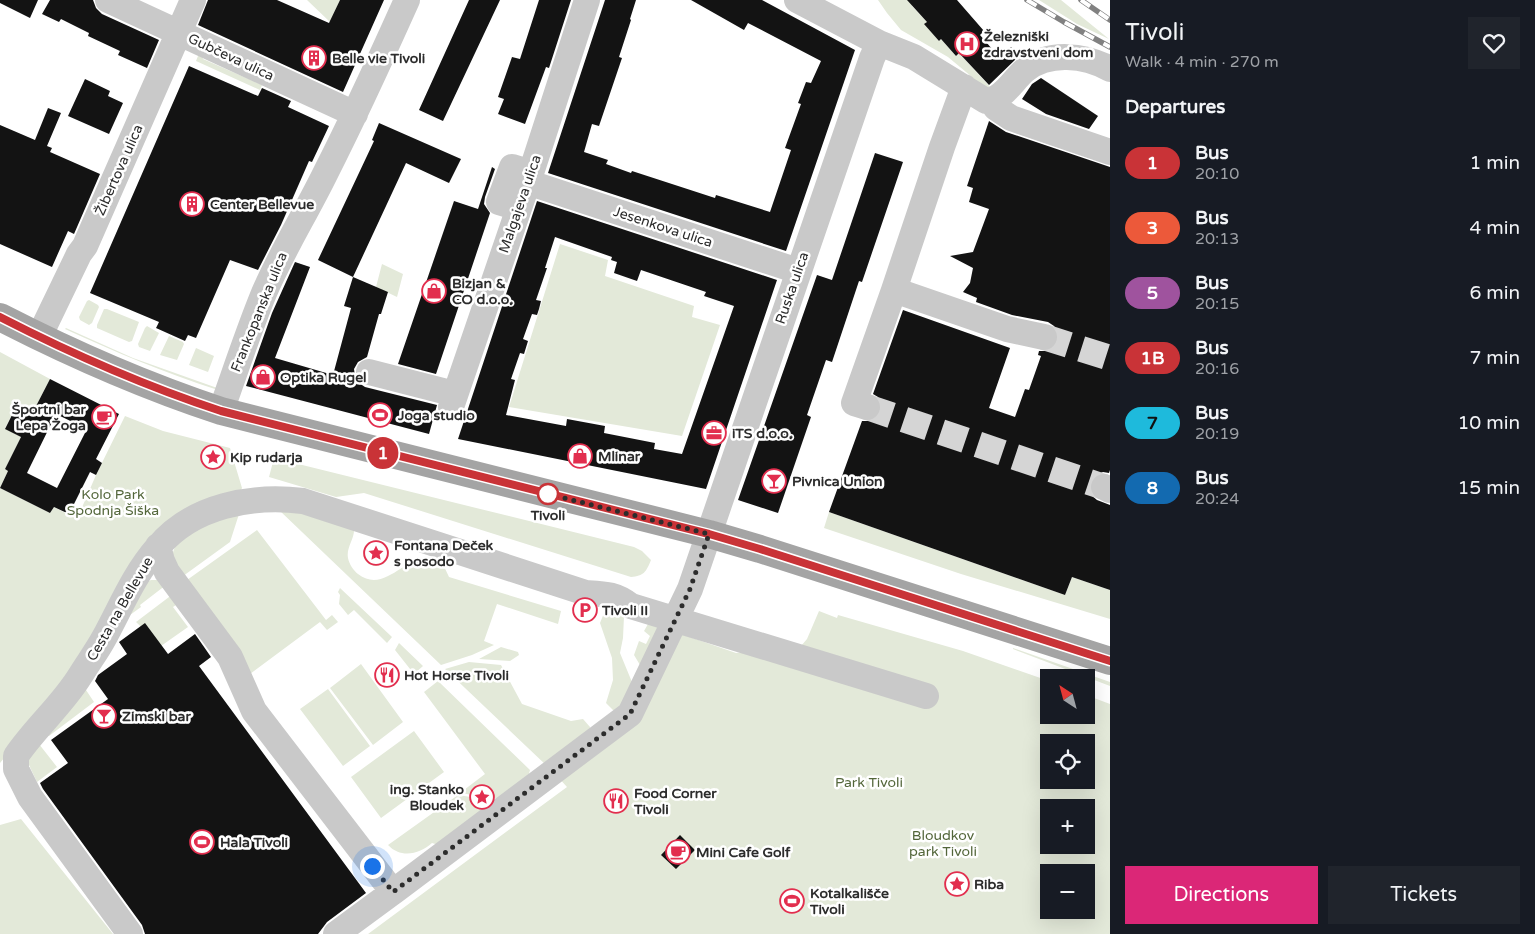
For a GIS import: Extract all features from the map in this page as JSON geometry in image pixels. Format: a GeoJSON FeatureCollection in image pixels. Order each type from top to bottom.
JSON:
{"type":"FeatureCollection","features":[{"type":"Feature","properties":{"kind":"main road"},"geometry":{"type":"LineString","coordinates":[[0,317],[74,354],[150,386],[221,411],[709,534],[1110,661]]}},
{"type":"Feature","properties":{"kind":"street","name":"Gubčeva ulica"},"geometry":{"type":"LineString","coordinates":[[108,0],[355,114]]}},
{"type":"Feature","properties":{"kind":"street","name":"Žibertova ulica"},"geometry":{"type":"LineString","coordinates":[[39,337],[79,254],[85,246],[193,0]]}},
{"type":"Feature","properties":{"kind":"street","name":"Frankopanska ulica"},"geometry":{"type":"LineString","coordinates":[[221,411],[251,326],[288,242],[299,206],[355,114],[407,0]]}},
{"type":"Feature","properties":{"kind":"street","name":"Malgajeva ulica"},"geometry":{"type":"LineString","coordinates":[[368,372],[453,401],[518,208],[526,175],[587,0]]}},
{"type":"Feature","properties":{"kind":"street"},"geometry":{"type":"LineString","coordinates":[[796,0],[879,43],[914,57],[981,99],[991,101],[996,99],[1024,70],[1041,62],[1064,57],[1077,57],[1095,62],[1110,70]]}},
{"type":"Feature","properties":{"kind":"street","name":"Ruska ulica"},"geometry":{"type":"LineString","coordinates":[[336,934],[630,714],[690,589],[798,271],[872,58],[879,43]]}},
{"type":"Feature","properties":{"kind":"street"},"geometry":{"type":"LineString","coordinates":[[526,175],[553,72]]}},
{"type":"Feature","properties":{"kind":"street"},"geometry":{"type":"LineString","coordinates":[[867,407],[854,403],[964,87]]}},
{"type":"Feature","properties":{"kind":"street"},"geometry":{"type":"LineString","coordinates":[[991,101],[996,108],[1012,118],[1110,152]]}},
{"type":"Feature","properties":{"kind":"street","name":"Jesenkova ulica"},"geometry":{"type":"LineString","coordinates":[[526,175],[798,271]]}},
{"type":"Feature","properties":{"kind":"street"},"geometry":{"type":"LineString","coordinates":[[894,290],[1007,328],[1044,337]]}},
{"type":"Feature","properties":{"kind":"street","name":"Cesta na Bellevue"},"geometry":{"type":"LineString","coordinates":[[130,934],[30,797],[16,769],[16,756],[78,680],[103,639],[138,572],[158,546],[168,536],[195,518],[226,505],[246,500],[281,498],[303,501],[586,592],[608,594],[621,598],[631,606],[676,618],[926,696]]}},
{"type":"Feature","properties":{"kind":"street"},"geometry":{"type":"LineString","coordinates":[[158,546],[167,572],[230,657],[254,711],[393,892]]}},
{"type":"Feature","properties":{"kind":"green space"},"geometry":{"type":"Polygon","coordinates":[[[307,0],[340,0],[330,22],[307,0]]]}},
{"type":"Feature","properties":{"kind":"green space"},"geometry":{"type":"Polygon","coordinates":[[[878,0],[913,0],[912,6],[927,22],[925,24],[939,41],[941,39],[956,56],[959,53],[991,88],[980,86],[948,57],[901,30],[878,0]]]}},
{"type":"Feature","properties":{"kind":"green space"},"geometry":{"type":"Polygon","coordinates":[[[1039,0],[1061,0],[1109,39],[1077,24],[1039,0]]]}},
{"type":"Feature","properties":{"kind":"green space"},"geometry":{"type":"Polygon","coordinates":[[[200,51],[203,59],[262,85],[260,90],[196,61],[200,51]]]}},
{"type":"Feature","properties":{"kind":"green space"},"geometry":{"type":"Polygon","coordinates":[[[560,244],[608,260],[605,276],[694,306],[692,317],[720,325],[682,436],[509,407],[560,244]]]}},
{"type":"Feature","properties":{"kind":"green space"},"geometry":{"type":"Polygon","coordinates":[[[382,264],[403,274],[397,297],[376,287],[382,264]]]}},
{"type":"Feature","properties":{"kind":"green space"},"geometry":{"type":"Polygon","coordinates":[[[89,300],[99,307],[92,323],[89,325],[80,320],[79,317],[89,300]]]}},
{"type":"Feature","properties":{"kind":"green space"},"geometry":{"type":"Polygon","coordinates":[[[104,309],[139,322],[132,341],[129,342],[97,328],[104,309]]]}},
{"type":"Feature","properties":{"kind":"green space"},"geometry":{"type":"Polygon","coordinates":[[[147,326],[159,333],[150,351],[139,347],[138,344],[147,326]]]}},
{"type":"Feature","properties":{"kind":"green space"},"geometry":{"type":"Polygon","coordinates":[[[66,328],[133,358],[220,389],[218,390],[140,362],[66,328]]]}},
{"type":"Feature","properties":{"kind":"green space"},"geometry":{"type":"Polygon","coordinates":[[[169,336],[184,344],[177,360],[160,355],[169,336]]]}},
{"type":"Feature","properties":{"kind":"green space"},"geometry":{"type":"Polygon","coordinates":[[[196,348],[214,356],[208,372],[189,365],[196,348]]]}},
{"type":"Feature","properties":{"kind":"green space"},"geometry":{"type":"Polygon","coordinates":[[[0,352],[50,379],[34,410],[18,403],[5,428],[21,437],[5,469],[8,471],[0,488],[0,352]]]}},
{"type":"Feature","properties":{"kind":"green space","name":"Kolo Park Spodnja Šiška"},"geometry":{"type":"Polygon","coordinates":[[[125,416],[163,431],[230,448],[242,488],[240,492],[210,504],[88,648],[42,712],[0,763],[0,488],[50,513],[54,507],[77,519],[125,416]]]}},
{"type":"Feature","properties":{"kind":"green space"},"geometry":{"type":"Polygon","coordinates":[[[274,458],[634,547],[642,551],[651,560],[644,573],[631,577],[364,493],[336,497],[269,477],[274,458]]]}},
{"type":"Feature","properties":{"kind":"green space"},"geometry":{"type":"Polygon","coordinates":[[[280,502],[354,528],[348,550],[349,560],[356,573],[369,579],[379,579],[409,563],[430,557],[441,560],[449,577],[561,611],[558,624],[497,604],[484,641],[494,645],[472,655],[441,665],[279,510],[280,502]]]}},
{"type":"Feature","properties":{"kind":"green space"},"geometry":{"type":"Polygon","coordinates":[[[240,511],[230,542],[179,579],[173,560],[174,550],[179,542],[187,534],[198,528],[240,511]]]}},
{"type":"Feature","properties":{"kind":"green space"},"geometry":{"type":"Polygon","coordinates":[[[829,512],[1065,595],[1072,577],[1110,590],[1110,619],[961,574],[824,528],[829,512]]]}},
{"type":"Feature","properties":{"kind":"green space"},"geometry":{"type":"Polygon","coordinates":[[[257,530],[326,620],[332,615],[338,622],[327,630],[320,622],[250,674],[187,580],[257,530]]]}},
{"type":"Feature","properties":{"kind":"green space"},"geometry":{"type":"Polygon","coordinates":[[[376,540],[385,544],[389,553],[385,562],[376,566],[367,562],[363,553],[367,544],[376,540]]]}},
{"type":"Feature","properties":{"kind":"green space"},"geometry":{"type":"Polygon","coordinates":[[[157,580],[166,585],[130,615],[147,582],[157,580]]]}},
{"type":"Feature","properties":{"kind":"green space"},"geometry":{"type":"Polygon","coordinates":[[[340,588],[392,637],[387,643],[354,610],[348,615],[339,604],[340,595],[338,592],[340,588]]]}},
{"type":"Feature","properties":{"kind":"green space"},"geometry":{"type":"Polygon","coordinates":[[[173,594],[179,603],[173,607],[188,627],[161,646],[136,622],[173,594]]]}},
{"type":"Feature","properties":{"kind":"green space"},"geometry":{"type":"Polygon","coordinates":[[[611,611],[624,616],[620,653],[634,687],[617,710],[613,710],[606,703],[613,680],[612,658],[600,623],[604,613],[611,611]]]}},
{"type":"Feature","properties":{"kind":"green space","name":"Park Tivoli"},"geometry":{"type":"Polygon","coordinates":[[[819,611],[837,618],[838,615],[963,651],[1040,678],[1040,724],[1095,724],[1095,698],[1110,704],[1110,934],[368,934],[567,787],[558,777],[636,720],[681,634],[736,653],[801,646],[807,639],[819,611]]]}},
{"type":"Feature","properties":{"kind":"green space"},"geometry":{"type":"Polygon","coordinates":[[[648,624],[663,628],[643,670],[634,655],[639,641],[646,644],[650,636],[644,631],[648,624]]]}},
{"type":"Feature","properties":{"kind":"green space"},"geometry":{"type":"Polygon","coordinates":[[[399,643],[423,666],[414,674],[395,650],[399,643]]]}},
{"type":"Feature","properties":{"kind":"green space"},"geometry":{"type":"Polygon","coordinates":[[[501,647],[518,652],[519,655],[510,661],[479,659],[501,647]]]}},
{"type":"Feature","properties":{"kind":"green space"},"geometry":{"type":"Polygon","coordinates":[[[1013,648],[1073,669],[1065,669],[1013,648]]]}},
{"type":"Feature","properties":{"kind":"green space"},"geometry":{"type":"Polygon","coordinates":[[[469,662],[501,665],[522,704],[571,721],[583,719],[590,727],[589,734],[547,766],[445,669],[469,662]]]}},
{"type":"Feature","properties":{"kind":"green space"},"geometry":{"type":"Polygon","coordinates":[[[361,664],[403,722],[373,745],[330,688],[361,664]]]}},
{"type":"Feature","properties":{"kind":"green space"},"geometry":{"type":"Polygon","coordinates":[[[1095,677],[1110,682],[1110,686],[1095,680],[1095,677]]]}},
{"type":"Feature","properties":{"kind":"green space"},"geometry":{"type":"Polygon","coordinates":[[[438,681],[530,770],[526,784],[504,800],[460,793],[485,774],[424,692],[438,681]]]}},
{"type":"Feature","properties":{"kind":"green space"},"geometry":{"type":"Polygon","coordinates":[[[84,687],[94,702],[49,736],[47,735],[84,687]]]}},
{"type":"Feature","properties":{"kind":"green space"},"geometry":{"type":"Polygon","coordinates":[[[328,689],[370,746],[343,766],[300,709],[328,689]]]}},
{"type":"Feature","properties":{"kind":"green space"},"geometry":{"type":"Polygon","coordinates":[[[414,731],[444,772],[381,818],[351,777],[414,731]]]}},
{"type":"Feature","properties":{"kind":"green space"},"geometry":{"type":"Polygon","coordinates":[[[39,744],[57,767],[37,782],[29,765],[29,757],[39,744]]]}},
{"type":"Feature","properties":{"kind":"green space"},"geometry":{"type":"Polygon","coordinates":[[[458,795],[502,802],[442,846],[432,843],[422,850],[404,853],[388,845],[458,795]]]}},
{"type":"Feature","properties":{"kind":"green space"},"geometry":{"type":"Polygon","coordinates":[[[21,819],[113,934],[0,934],[0,825],[21,819]]]}},
{"type":"Feature","properties":{"kind":"building"},"geometry":{"type":"Polygon","coordinates":[[[0,0],[38,0],[30,18],[0,3],[0,0]]]}},
{"type":"Feature","properties":{"kind":"building"},"geometry":{"type":"Polygon","coordinates":[[[50,0],[93,0],[96,8],[102,14],[159,40],[147,68],[118,55],[120,51],[88,36],[89,33],[61,19],[59,22],[42,14],[50,0]]]}},
{"type":"Feature","properties":{"kind":"building","name":"Belle vie Tivoli"},"geometry":{"type":"Polygon","coordinates":[[[208,0],[277,0],[329,23],[340,0],[384,0],[343,92],[198,25],[208,0]]]}},
{"type":"Feature","properties":{"kind":"building"},"geometry":{"type":"Polygon","coordinates":[[[469,0],[500,0],[443,121],[419,110],[469,0]]]}},
{"type":"Feature","properties":{"kind":"building"},"geometry":{"type":"Polygon","coordinates":[[[539,0],[571,0],[549,68],[546,67],[525,124],[498,114],[504,99],[498,97],[512,57],[520,59],[539,0]]]}},
{"type":"Feature","properties":{"kind":"building"},"geometry":{"type":"Polygon","coordinates":[[[605,0],[636,0],[619,57],[622,58],[599,126],[592,124],[584,152],[608,160],[606,164],[631,173],[632,171],[715,198],[716,195],[770,212],[791,150],[785,148],[801,104],[798,103],[806,82],[811,83],[821,61],[748,23],[744,30],[691,0],[762,0],[855,50],[786,251],[548,173],[605,0]]]}},
{"type":"Feature","properties":{"kind":"building","name":"Železniški zdravstveni dom"},"geometry":{"type":"Polygon","coordinates":[[[907,0],[957,0],[984,31],[980,35],[999,57],[1011,47],[1019,56],[989,85],[959,53],[956,56],[941,39],[939,41],[924,24],[927,22],[907,0]]]}},
{"type":"Feature","properties":{"kind":"building","name":"Center Bellevue"},"geometry":{"type":"Polygon","coordinates":[[[189,66],[258,96],[262,88],[291,101],[288,107],[329,126],[312,162],[309,161],[281,225],[258,270],[230,260],[196,338],[188,335],[185,341],[156,328],[159,322],[90,293],[189,66]]]}},
{"type":"Feature","properties":{"kind":"building"},"geometry":{"type":"Polygon","coordinates":[[[1041,78],[1098,116],[1089,129],[1046,114],[1022,99],[1032,84],[1041,78]]]}},
{"type":"Feature","properties":{"kind":"building"},"geometry":{"type":"Polygon","coordinates":[[[85,79],[110,91],[108,96],[123,103],[109,134],[68,116],[85,79]]]}},
{"type":"Feature","properties":{"kind":"building"},"geometry":{"type":"Polygon","coordinates":[[[48,108],[61,113],[47,146],[52,148],[50,152],[100,174],[74,234],[68,231],[52,267],[0,244],[0,125],[35,140],[48,108]]]}},
{"type":"Feature","properties":{"kind":"building"},"geometry":{"type":"Polygon","coordinates":[[[989,121],[1006,132],[1110,167],[1110,470],[1109,473],[1103,472],[1095,475],[1090,481],[1089,487],[1091,495],[1097,500],[1110,505],[1110,590],[1072,577],[1065,595],[829,512],[862,421],[871,421],[877,418],[881,412],[881,403],[878,397],[873,394],[903,310],[1010,348],[989,408],[1015,417],[1025,389],[1029,390],[1041,356],[1038,355],[1039,351],[1049,351],[1055,347],[1058,341],[1058,332],[1048,322],[1012,315],[976,302],[977,298],[963,292],[970,283],[973,268],[950,256],[973,252],[989,209],[969,202],[973,188],[967,186],[989,121]]]}},
{"type":"Feature","properties":{"kind":"building"},"geometry":{"type":"Polygon","coordinates":[[[379,123],[461,159],[449,183],[406,163],[353,277],[318,260],[374,141],[372,140],[379,123]]]}},
{"type":"Feature","properties":{"kind":"building"},"geometry":{"type":"Polygon","coordinates":[[[875,153],[903,162],[862,282],[859,281],[832,362],[826,360],[807,415],[811,417],[778,513],[738,500],[817,275],[832,280],[875,153]]]}},
{"type":"Feature","properties":{"kind":"building"},"geometry":{"type":"Polygon","coordinates":[[[492,167],[495,169],[484,204],[490,213],[436,374],[398,364],[454,201],[478,209],[492,167]]]}},
{"type":"Feature","properties":{"kind":"building"},"geometry":{"type":"Polygon","coordinates":[[[537,201],[777,280],[706,489],[458,439],[537,201]],[[555,237],[536,300],[541,301],[539,309],[537,315],[532,314],[523,339],[528,341],[524,354],[520,353],[511,379],[515,380],[506,415],[566,426],[567,419],[605,426],[604,433],[655,443],[654,449],[682,454],[734,306],[704,296],[706,292],[641,270],[637,281],[614,273],[617,262],[611,260],[612,257],[555,237]]]}},
{"type":"Feature","properties":{"kind":"building"},"geometry":{"type":"Polygon","coordinates":[[[295,262],[310,267],[275,358],[333,375],[351,308],[344,306],[353,277],[388,292],[381,314],[379,314],[367,357],[358,362],[354,369],[355,376],[359,383],[365,387],[437,405],[429,434],[246,386],[272,313],[295,262]]]}},
{"type":"Feature","properties":{"kind":"building"},"geometry":{"type":"Polygon","coordinates":[[[50,379],[119,414],[96,459],[102,463],[96,475],[90,472],[69,514],[54,507],[50,513],[0,488],[8,471],[5,469],[21,437],[5,429],[18,403],[34,410],[50,379]],[[56,414],[27,473],[57,488],[87,429],[56,414]]]}},
{"type":"Feature","properties":{"kind":"building","name":"Hala Tivoli"},"geometry":{"type":"Polygon","coordinates":[[[145,623],[168,654],[195,634],[211,657],[199,666],[366,893],[327,922],[318,934],[145,934],[142,925],[43,789],[40,783],[68,763],[51,740],[108,699],[95,681],[98,675],[127,654],[119,642],[145,623]]]}},
{"type":"Feature","properties":{"kind":"building","name":"Mini Cafe Golf"},"geometry":{"type":"Polygon","coordinates":[[[680,835],[695,850],[676,869],[661,855],[680,835]]]}},
{"type":"Feature","properties":{"kind":"tunnel"},"geometry":{"type":"LineString","coordinates":[[1044,337],[1110,358]]}},
{"type":"Feature","properties":{"kind":"tunnel"},"geometry":{"type":"LineString","coordinates":[[867,407],[1104,487]]}},
{"type":"Feature","properties":{"kind":"railway"},"geometry":{"type":"LineString","coordinates":[[1027,0],[1110,47]]}},
{"type":"Feature","properties":{"kind":"railway"},"geometry":{"type":"LineString","coordinates":[[1081,0],[1110,20]]}},
{"type":"Feature","properties":{"kind":"bus line","name":"1"},"geometry":{"type":"LineString","coordinates":[[0,317],[114,372],[221,411],[709,534],[1110,661]]}},
{"type":"Feature","properties":{"kind":"place","name":"Železniški zdravstveni dom"},"geometry":{"type":"Point","coordinates":[967,44]}},
{"type":"Feature","properties":{"kind":"place","name":"Belle vie Tivoli"},"geometry":{"type":"Point","coordinates":[314,58]}},
{"type":"Feature","properties":{"kind":"place","name":"Center Bellevue"},"geometry":{"type":"Point","coordinates":[192,204]}},
{"type":"Feature","properties":{"kind":"place","name":"Bizjan & CO d.o.o."},"geometry":{"type":"Point","coordinates":[434,291]}},
{"type":"Feature","properties":{"kind":"place","name":"Optika Rugel"},"geometry":{"type":"Point","coordinates":[263,377]}},
{"type":"Feature","properties":{"kind":"place","name":"Joga studio"},"geometry":{"type":"Point","coordinates":[380,415]}},
{"type":"Feature","properties":{"kind":"place","name":"Športni bar Lepa Žoga"},"geometry":{"type":"Point","coordinates":[104,417]}},
{"type":"Feature","properties":{"kind":"place","name":"iTS d.o.o."},"geometry":{"type":"Point","coordinates":[714,433]}},
{"type":"Feature","properties":{"kind":"place","name":"Mlinar"},"geometry":{"type":"Point","coordinates":[580,456]}},
{"type":"Feature","properties":{"kind":"place","name":"Kip rudarja"},"geometry":{"type":"Point","coordinates":[213,457]}},
{"type":"Feature","properties":{"kind":"place","name":"Pivnica Union"},"geometry":{"type":"Point","coordinates":[774,481]}},
{"type":"Feature","properties":{"kind":"place","name":"Tivoli"},"geometry":{"type":"Point","coordinates":[548,494]}},
{"type":"Feature","properties":{"kind":"place","name":"Fontana Deček s posodo"},"geometry":{"type":"Point","coordinates":[376,553]}},
{"type":"Feature","properties":{"kind":"place","name":"Tivoli II"},"geometry":{"type":"Point","coordinates":[585,610]}},
{"type":"Feature","properties":{"kind":"place","name":"Hot Horse Tivoli"},"geometry":{"type":"Point","coordinates":[387,675]}},
{"type":"Feature","properties":{"kind":"place","name":"Zimski bar"},"geometry":{"type":"Point","coordinates":[104,716]}},
{"type":"Feature","properties":{"kind":"place","name":"ing. Stanko Bloudek"},"geometry":{"type":"Point","coordinates":[482,797]}},
{"type":"Feature","properties":{"kind":"place","name":"Food Corner Tivoli"},"geometry":{"type":"Point","coordinates":[616,801]}},
{"type":"Feature","properties":{"kind":"place","name":"Hala Tivoli"},"geometry":{"type":"Point","coordinates":[202,842]}},
{"type":"Feature","properties":{"kind":"place","name":"Mini Cafe Golf"},"geometry":{"type":"Point","coordinates":[678,852]}},
{"type":"Feature","properties":{"kind":"place","name":"Riba"},"geometry":{"type":"Point","coordinates":[957,884]}},
{"type":"Feature","properties":{"kind":"place","name":"Kotalkališče Tivoli"},"geometry":{"type":"Point","coordinates":[792,901]}},
{"type":"Feature","properties":{"kind":"route"},"geometry":{"type":"LineString","coordinates":[[372,866],[393,892],[630,714],[667,639],[690,589],[709,534],[548,494]]}},
{"type":"Feature","properties":{"kind":"park label","name":"Bloudkov park Tivoli"},"geometry":{"type":"Point","coordinates":[943,844]}}]}
